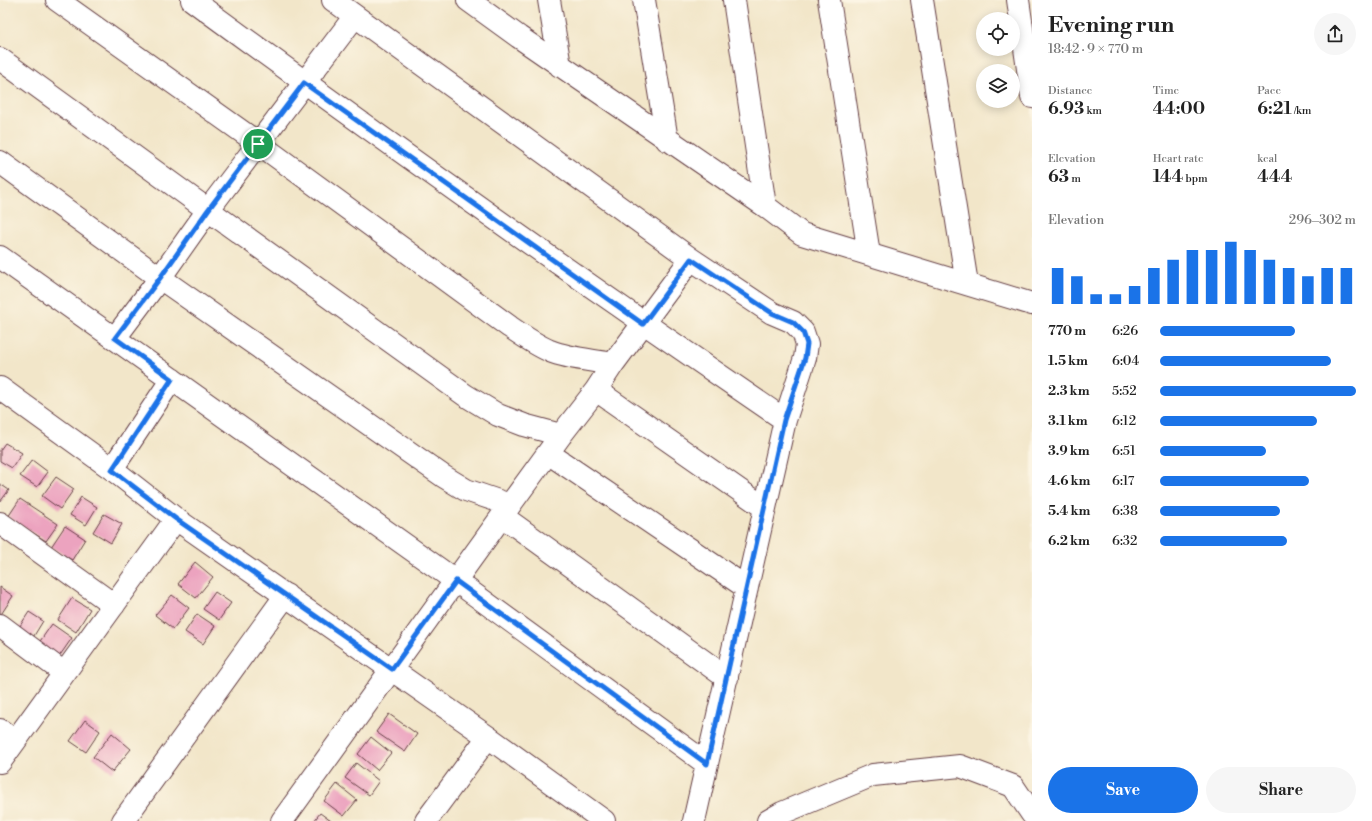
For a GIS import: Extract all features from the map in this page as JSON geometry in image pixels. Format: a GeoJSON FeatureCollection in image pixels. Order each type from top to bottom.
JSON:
{"type":"FeatureCollection","features":[{"type":"Feature","properties":{"kind":"street"},"geometry":{"type":"LineString","coordinates":[[57,0],[532,342],[551,351],[570,357],[613,364]]}},
{"type":"Feature","properties":{"kind":"street"},"geometry":{"type":"LineString","coordinates":[[192,0],[304,83],[643,324],[784,420]]}},
{"type":"Feature","properties":{"kind":"street"},"geometry":{"type":"LineString","coordinates":[[333,0],[691,259],[772,313],[793,322],[803,332],[807,344],[805,358],[784,420],[694,821]]}},
{"type":"Feature","properties":{"kind":"street"},"geometry":{"type":"LineString","coordinates":[[468,0],[560,66],[765,206],[802,234],[1032,304]]}},
{"type":"Feature","properties":{"kind":"street"},"geometry":{"type":"LineString","coordinates":[[549,0],[560,66]]}},
{"type":"Feature","properties":{"kind":"street"},"geometry":{"type":"LineString","coordinates":[[644,0],[667,140]]}},
{"type":"Feature","properties":{"kind":"street"},"geometry":{"type":"LineString","coordinates":[[734,0],[765,206]]}},
{"type":"Feature","properties":{"kind":"street"},"geometry":{"type":"LineString","coordinates":[[829,0],[869,254]]}},
{"type":"Feature","properties":{"kind":"street"},"geometry":{"type":"LineString","coordinates":[[922,0],[967,284]]}},
{"type":"Feature","properties":{"kind":"street"},"geometry":{"type":"LineString","coordinates":[[1018,0],[1032,97]]}},
{"type":"Feature","properties":{"kind":"street"},"geometry":{"type":"LineString","coordinates":[[115,338],[208,210],[354,16]]}},
{"type":"Feature","properties":{"kind":"street"},"geometry":{"type":"LineString","coordinates":[[0,59],[466,395],[498,415],[561,435]]}},
{"type":"Feature","properties":{"kind":"street"},"geometry":{"type":"LineString","coordinates":[[0,162],[160,278],[443,476],[466,490],[506,510],[727,678]]}},
{"type":"Feature","properties":{"kind":"street"},"geometry":{"type":"LineString","coordinates":[[0,257],[456,581],[707,764]]}},
{"type":"Feature","properties":{"kind":"street"},"geometry":{"type":"LineString","coordinates":[[282,821],[506,510],[596,390],[613,364],[691,259]]}},
{"type":"Feature","properties":{"kind":"street"},"geometry":{"type":"LineString","coordinates":[[112,470],[172,379]]}},
{"type":"Feature","properties":{"kind":"street"},"geometry":{"type":"LineString","coordinates":[[0,388],[176,519],[392,669],[604,821]]}},
{"type":"Feature","properties":{"kind":"street"},"geometry":{"type":"LineString","coordinates":[[596,390],[765,508]]}},
{"type":"Feature","properties":{"kind":"street"},"geometry":{"type":"LineString","coordinates":[[548,453],[747,588]]}},
{"type":"Feature","properties":{"kind":"street"},"geometry":{"type":"LineString","coordinates":[[0,762],[8,736],[64,673],[176,519]]}},
{"type":"Feature","properties":{"kind":"street"},"geometry":{"type":"LineString","coordinates":[[0,523],[114,606]]}},
{"type":"Feature","properties":{"kind":"street"},"geometry":{"type":"LineString","coordinates":[[123,821],[286,595]]}},
{"type":"Feature","properties":{"kind":"street"},"geometry":{"type":"LineString","coordinates":[[0,625],[64,673]]}},
{"type":"Feature","properties":{"kind":"street"},"geometry":{"type":"LineString","coordinates":[[426,821],[488,737]]}},
{"type":"Feature","properties":{"kind":"street"},"geometry":{"type":"LineString","coordinates":[[768,821],[782,813],[873,775],[960,766],[1013,786],[1032,814]]}},
{"type":"Feature","properties":{"kind":"building"},"geometry":{"type":"Polygon","coordinates":[[[5,443],[22,453],[12,468],[0,461],[0,450],[5,443]]]}},
{"type":"Feature","properties":{"kind":"building"},"geometry":{"type":"Polygon","coordinates":[[[32,460],[48,472],[37,487],[20,476],[32,460]]]}},
{"type":"Feature","properties":{"kind":"building"},"geometry":{"type":"Polygon","coordinates":[[[56,477],[74,489],[60,509],[42,496],[56,477]]]}},
{"type":"Feature","properties":{"kind":"building"},"geometry":{"type":"Polygon","coordinates":[[[0,484],[9,490],[0,502],[0,484]]]}},
{"type":"Feature","properties":{"kind":"building"},"geometry":{"type":"Polygon","coordinates":[[[81,497],[97,507],[86,525],[70,515],[81,497]]]}},
{"type":"Feature","properties":{"kind":"building"},"geometry":{"type":"Polygon","coordinates":[[[20,499],[58,524],[46,541],[8,517],[20,499]]]}},
{"type":"Feature","properties":{"kind":"building"},"geometry":{"type":"Polygon","coordinates":[[[104,514],[122,524],[111,543],[93,532],[104,514]]]}},
{"type":"Feature","properties":{"kind":"building"},"geometry":{"type":"Polygon","coordinates":[[[65,526],[85,539],[72,560],[51,547],[65,526]]]}},
{"type":"Feature","properties":{"kind":"building"},"geometry":{"type":"Polygon","coordinates":[[[195,562],[213,577],[196,598],[178,584],[195,562]]]}},
{"type":"Feature","properties":{"kind":"building"},"geometry":{"type":"Polygon","coordinates":[[[0,587],[13,596],[0,616],[0,587]]]}},
{"type":"Feature","properties":{"kind":"building"},"geometry":{"type":"Polygon","coordinates":[[[215,592],[231,603],[219,620],[203,609],[215,592]]]}},
{"type":"Feature","properties":{"kind":"building"},"geometry":{"type":"Polygon","coordinates":[[[172,595],[189,608],[173,629],[155,615],[172,595]]]}},
{"type":"Feature","properties":{"kind":"building"},"geometry":{"type":"Polygon","coordinates":[[[72,598],[90,609],[76,632],[58,620],[72,598]]]}},
{"type":"Feature","properties":{"kind":"building"},"geometry":{"type":"Polygon","coordinates":[[[29,612],[43,621],[32,639],[18,629],[29,612]]]}},
{"type":"Feature","properties":{"kind":"building"},"geometry":{"type":"Polygon","coordinates":[[[197,614],[215,626],[203,644],[185,632],[197,614]]]}},
{"type":"Feature","properties":{"kind":"building"},"geometry":{"type":"Polygon","coordinates":[[[52,624],[72,638],[56,661],[36,647],[52,624]]]}},
{"type":"Feature","properties":{"kind":"building"},"geometry":{"type":"Polygon","coordinates":[[[389,714],[417,734],[405,752],[376,732],[389,714]]]}},
{"type":"Feature","properties":{"kind":"building"},"geometry":{"type":"Polygon","coordinates":[[[85,720],[100,731],[86,752],[70,741],[85,720]]]}},
{"type":"Feature","properties":{"kind":"building"},"geometry":{"type":"Polygon","coordinates":[[[112,733],[131,749],[112,772],[93,757],[112,733]]]}},
{"type":"Feature","properties":{"kind":"building"},"geometry":{"type":"Polygon","coordinates":[[[371,737],[391,753],[377,770],[358,754],[371,737]]]}},
{"type":"Feature","properties":{"kind":"building"},"geometry":{"type":"Polygon","coordinates":[[[356,763],[379,781],[369,795],[345,778],[356,763]]]}},
{"type":"Feature","properties":{"kind":"building"},"geometry":{"type":"Polygon","coordinates":[[[337,784],[357,800],[344,816],[324,801],[337,784]]]}},
{"type":"Feature","properties":{"kind":"building"},"geometry":{"type":"Polygon","coordinates":[[[320,813],[331,821],[314,821],[320,813]]]}},
{"type":"Feature","properties":{"kind":"route"},"geometry":{"type":"LineString","coordinates":[[304,83],[643,324],[691,259],[772,313],[793,322],[803,332],[807,344],[805,358],[784,420],[707,764],[456,581],[392,669],[176,519],[112,470],[172,379],[115,338],[258,144],[304,83]]}}]}
